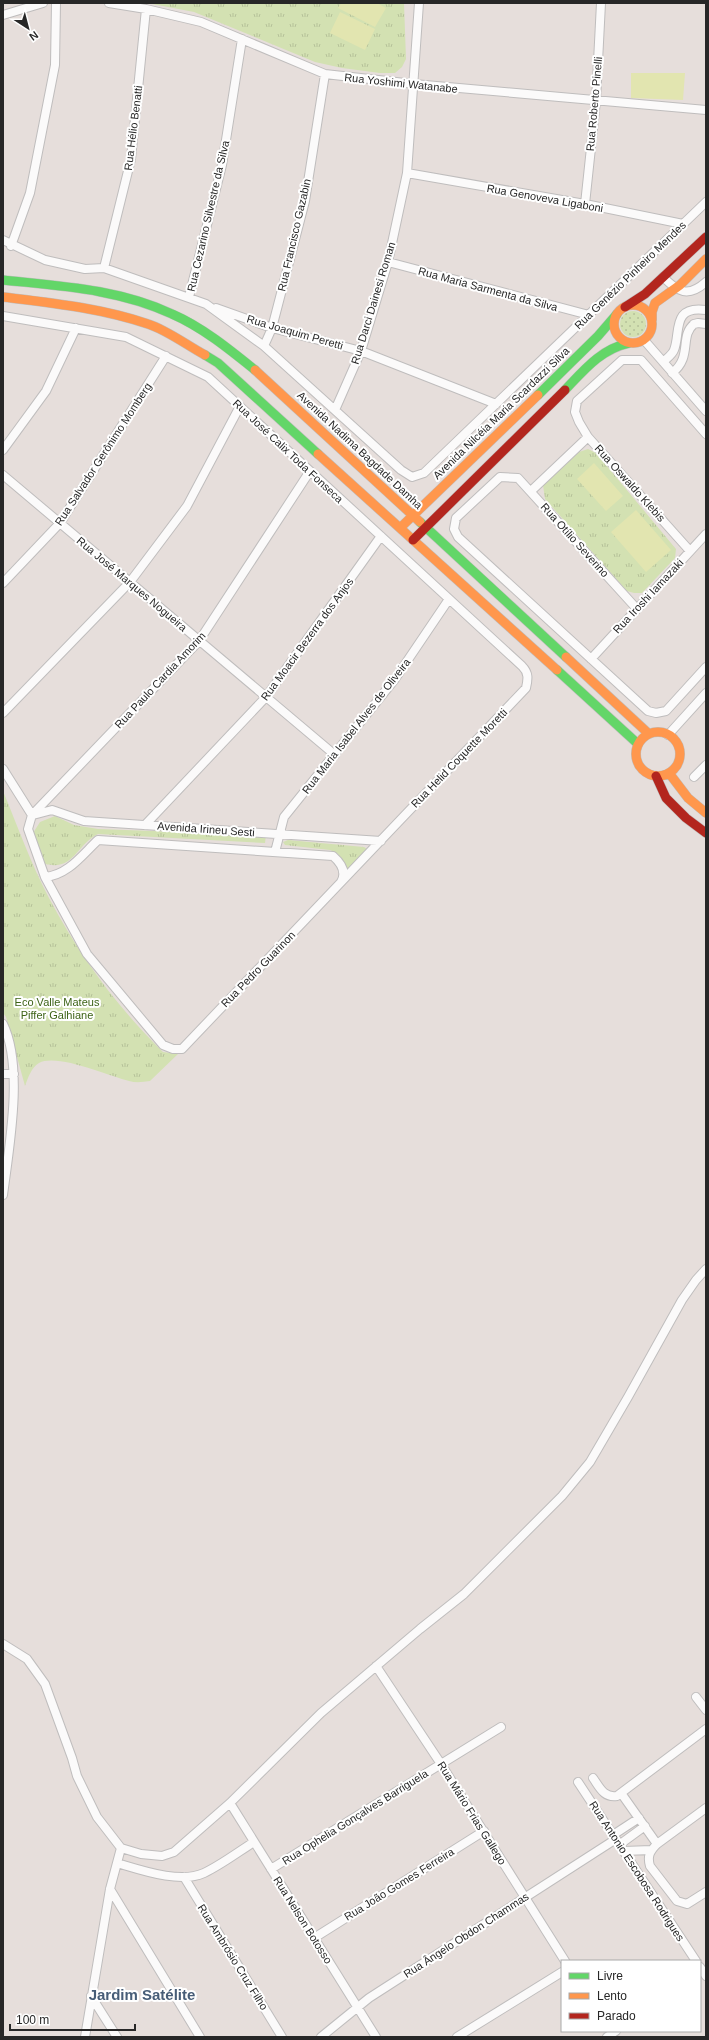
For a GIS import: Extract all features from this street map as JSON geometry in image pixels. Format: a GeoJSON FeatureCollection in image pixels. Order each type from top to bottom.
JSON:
{"type":"FeatureCollection","features":[{"type":"Feature","properties":{"kind":"street"},"geometry":{"type":"LineString","coordinates":[[3,15],[43,3]]}},
{"type":"Feature","properties":{"kind":"street"},"geometry":{"type":"LineString","coordinates":[[11,246],[30,193],[55,65],[56,3]]}},
{"type":"Feature","properties":{"kind":"street","name":"Rua Yoshimi Watanabe"},"geometry":{"type":"LineString","coordinates":[[109,3],[146,9],[201,22],[324,74],[414,84],[706,110]]}},
{"type":"Feature","properties":{"kind":"street","name":"Rua Darci Dainesi Roman"},"geometry":{"type":"LineString","coordinates":[[335,410],[361,351],[388,262],[407,173],[419,3]]}},
{"type":"Feature","properties":{"kind":"street","name":"Rua Roberto Pinelli"},"geometry":{"type":"LineString","coordinates":[[585,204],[596,101],[601,3]]}},
{"type":"Feature","properties":{"kind":"street","name":"Rua Hélio Benatti"},"geometry":{"type":"LineString","coordinates":[[104,268],[132,159],[146,9]]}},
{"type":"Feature","properties":{"kind":"street","name":"Rua Cezarino Silvestre da Silva"},"geometry":{"type":"LineString","coordinates":[[189,297],[222,165],[242,39]]}},
{"type":"Feature","properties":{"kind":"street","name":"Rua Francisco Gazabin"},"geometry":{"type":"LineString","coordinates":[[264,346],[272,328],[305,202],[324,74]]}},
{"type":"Feature","properties":{"kind":"street","name":"Rua Genoveva Ligaboni"},"geometry":{"type":"LineString","coordinates":[[407,173],[585,204],[683,224]]}},
{"type":"Feature","properties":{"kind":"street","name":"Rua Genézio Pinheiro Mendes"},"geometry":{"type":"LineString","coordinates":[[335,410],[401,470],[412,477],[424,473],[706,202]]}},
{"type":"Feature","properties":{"kind":"street","name":"Avenida Nilcéia Maria Scardazzi Silva"},"geometry":{"type":"LineString","coordinates":[[400,528],[598,336],[620,311],[645,294],[706,237]]}},
{"type":"Feature","properties":{"kind":"street"},"geometry":{"type":"LineString","coordinates":[[3,240],[11,246],[45,260],[85,269],[104,268],[206,304],[264,346],[335,410]]}},
{"type":"Feature","properties":{"kind":"street"},"geometry":{"type":"LineString","coordinates":[[412,540],[602,354],[615,346],[644,340],[651,332],[653,308],[659,296],[675,289],[706,259]]}},
{"type":"Feature","properties":{"kind":"street","name":"Rua Maria Sarmenta da Silva"},"geometry":{"type":"LineString","coordinates":[[388,262],[589,315]]}},
{"type":"Feature","properties":{"kind":"street"},"geometry":{"type":"LineString","coordinates":[[663,277],[675,289],[692,290],[706,282]]}},
{"type":"Feature","properties":{"kind":"street","name":"Avenida Nadima Bagdade Damha"},"geometry":{"type":"LineString","coordinates":[[3,280],[89,288],[134,299],[172,313],[214,337],[270,382],[649,734]]}},
{"type":"Feature","properties":{"kind":"street"},"geometry":{"type":"LineString","coordinates":[[3,297],[63,304],[102,311],[150,324],[218,363],[638,744]]}},
{"type":"Feature","properties":{"kind":"street","name":"Rua Joaquim Peretti"},"geometry":{"type":"LineString","coordinates":[[206,304],[272,328],[361,351],[496,404]]}},
{"type":"Feature","properties":{"kind":"street"},"geometry":{"type":"LineString","coordinates":[[630,343],[624,341],[616,332],[614,326],[620,311],[634,305],[646,310],[652,320]]}},
{"type":"Feature","properties":{"kind":"street"},"geometry":{"type":"LineString","coordinates":[[663,362],[673,352],[677,326],[686,314],[697,309],[706,310]]}},
{"type":"Feature","properties":{"kind":"street"},"geometry":{"type":"LineString","coordinates":[[686,314],[694,324]]}},
{"type":"Feature","properties":{"kind":"street","name":"Rua José Calix Toda Fonseca"},"geometry":{"type":"LineString","coordinates":[[3,316],[126,336],[208,377],[527,671]]}},
{"type":"Feature","properties":{"kind":"street"},"geometry":{"type":"LineString","coordinates":[[672,373],[683,361],[688,333],[694,324],[698,322],[706,324]]}},
{"type":"Feature","properties":{"kind":"street"},"geometry":{"type":"LineString","coordinates":[[3,450],[46,391],[76,328]]}},
{"type":"Feature","properties":{"kind":"street"},"geometry":{"type":"LineString","coordinates":[[644,340],[706,411]]}},
{"type":"Feature","properties":{"kind":"street","name":"Rua Salvador Gerônimo Momberg"},"geometry":{"type":"LineString","coordinates":[[3,583],[60,523],[166,356]]}},
{"type":"Feature","properties":{"kind":"street","name":"Rua Oswaldo Klebis"},"geometry":{"type":"LineString","coordinates":[[690,550],[588,437],[575,412],[577,401],[622,360],[641,360],[706,434]]}},
{"type":"Feature","properties":{"kind":"street"},"geometry":{"type":"LineString","coordinates":[[546,387],[557,399]]}},
{"type":"Feature","properties":{"kind":"street"},"geometry":{"type":"LineString","coordinates":[[3,713],[130,582],[187,506],[240,406]]}},
{"type":"Feature","properties":{"kind":"street"},"geometry":{"type":"LineString","coordinates":[[531,491],[588,437]]}},
{"type":"Feature","properties":{"kind":"street"},"geometry":{"type":"LineString","coordinates":[[485,446],[497,458]]}},
{"type":"Feature","properties":{"kind":"street","name":"Rua Paulo Cardia Amorim"},"geometry":{"type":"LineString","coordinates":[[32,815],[199,641],[310,471]]}},
{"type":"Feature","properties":{"kind":"street","name":"Rua José Marques Nogueira"},"geometry":{"type":"LineString","coordinates":[[3,475],[334,755]]}},
{"type":"Feature","properties":{"kind":"street","name":"Rua Otílio Severino"},"geometry":{"type":"LineString","coordinates":[[591,659],[458,537],[454,529],[456,518],[500,477],[511,476],[518,478],[636,609]]}},
{"type":"Feature","properties":{"kind":"street","name":"Rua Iroshi Iamazaki"},"geometry":{"type":"LineString","coordinates":[[591,659],[706,534]]}},
{"type":"Feature","properties":{"kind":"street","name":"Rua Moacir Bezerra dos Anjos"},"geometry":{"type":"LineString","coordinates":[[146,825],[266,697],[381,536]]}},
{"type":"Feature","properties":{"kind":"street","name":"Rua Maria Isabel Alves de Oliveira"},"geometry":{"type":"LineString","coordinates":[[275,852],[278,833],[284,817],[395,679],[449,599]]}},
{"type":"Feature","properties":{"kind":"street"},"geometry":{"type":"LineString","coordinates":[[591,659],[648,711],[656,713],[666,711],[706,666]]}},
{"type":"Feature","properties":{"kind":"street","name":"Rua Helid Coquette Moretti"},"geometry":{"type":"LineString","coordinates":[[341,882],[526,688],[528,680],[527,671]]}},
{"type":"Feature","properties":{"kind":"street"},"geometry":{"type":"LineString","coordinates":[[668,735],[706,693]]}},
{"type":"Feature","properties":{"kind":"street"},"geometry":{"type":"LineString","coordinates":[[656,733],[668,735],[674,740],[679,754],[678,761],[669,773],[656,776],[643,771],[638,765],[636,758],[638,744],[649,734],[656,733]]}},
{"type":"Feature","properties":{"kind":"street"},"geometry":{"type":"LineString","coordinates":[[694,777],[706,765]]}},
{"type":"Feature","properties":{"kind":"street"},"geometry":{"type":"LineString","coordinates":[[3,769],[32,815],[28,829],[45,876]]}},
{"type":"Feature","properties":{"kind":"street"},"geometry":{"type":"LineString","coordinates":[[669,773],[688,798],[706,813]]}},
{"type":"Feature","properties":{"kind":"street"},"geometry":{"type":"LineString","coordinates":[[656,776],[666,798],[686,818],[706,833]]}},
{"type":"Feature","properties":{"kind":"street","name":"Avenida Irineu Sesti"},"geometry":{"type":"LineString","coordinates":[[32,815],[52,810],[84,821],[381,840]]}},
{"type":"Feature","properties":{"kind":"street","name":"Avenida Irineu Sesti"},"geometry":{"type":"LineString","coordinates":[[45,876],[56,876],[69,868],[98,840],[333,856],[340,862],[343,869],[344,877],[341,882]]}},
{"type":"Feature","properties":{"kind":"street","name":"Rua Pedro Guarinon"},"geometry":{"type":"LineString","coordinates":[[45,876],[87,954],[163,1045],[173,1049],[182,1048],[341,882]]}},
{"type":"Feature","properties":{"kind":"street"},"geometry":{"type":"LineString","coordinates":[[3,1024],[8,1036],[13,1057],[14,1074],[11,1130],[5,1168],[3,1195]]}},
{"type":"Feature","properties":{"kind":"street"},"geometry":{"type":"LineString","coordinates":[[3,1074],[14,1074]]}},
{"type":"Feature","properties":{"kind":"street"},"geometry":{"type":"LineString","coordinates":[[3,1644],[27,1659],[45,1684],[77,1776],[97,1817],[121,1848],[141,1854],[162,1856],[174,1852],[230,1804],[321,1713],[420,1628],[464,1594],[562,1496],[590,1462],[682,1300],[696,1280],[706,1270]]}},
{"type":"Feature","properties":{"kind":"street","name":"Rua Mário Frias Gallego"},"geometry":{"type":"LineString","coordinates":[[376,1666],[484,1831],[564,1960]]}},
{"type":"Feature","properties":{"kind":"street"},"geometry":{"type":"LineString","coordinates":[[696,1697],[706,1710]]}},
{"type":"Feature","properties":{"kind":"street","name":"Rua Ophelia Gonçalves Barriguela"},"geometry":{"type":"LineString","coordinates":[[271,1869],[501,1727]]}},
{"type":"Feature","properties":{"kind":"street"},"geometry":{"type":"LineString","coordinates":[[593,1778],[606,1795],[611,1797],[621,1793],[706,1729]]}},
{"type":"Feature","properties":{"kind":"street","name":"Rua Antonio Escobosa Rodrigues"},"geometry":{"type":"LineString","coordinates":[[578,1782],[695,1960]]}},
{"type":"Feature","properties":{"kind":"street"},"geometry":{"type":"LineString","coordinates":[[621,1793],[645,1826],[654,1847]]}},
{"type":"Feature","properties":{"kind":"street","name":"Rua Nelson Botosso"},"geometry":{"type":"LineString","coordinates":[[230,1804],[376,2037]]}},
{"type":"Feature","properties":{"kind":"street"},"geometry":{"type":"LineString","coordinates":[[706,1808],[654,1847],[649,1855],[650,1866],[677,1901],[687,1904],[706,1892]]}},
{"type":"Feature","properties":{"kind":"street"},"geometry":{"type":"LineString","coordinates":[[618,1843],[639,1818]]}},
{"type":"Feature","properties":{"kind":"street"},"geometry":{"type":"LineString","coordinates":[[618,1843],[645,1826]]}},
{"type":"Feature","properties":{"kind":"street","name":"Rua João Gomes Ferreira"},"geometry":{"type":"LineString","coordinates":[[314,1938],[484,1831]]}},
{"type":"Feature","properties":{"kind":"street"},"geometry":{"type":"LineString","coordinates":[[117,1863],[155,1873],[184,1877],[204,1873],[254,1842]]}},
{"type":"Feature","properties":{"kind":"street"},"geometry":{"type":"LineString","coordinates":[[618,1843],[654,1847]]}},
{"type":"Feature","properties":{"kind":"street","name":"Rua Ângelo Obdon Chammas"},"geometry":{"type":"LineString","coordinates":[[321,2037],[357,2007],[525,1897],[618,1843]]}},
{"type":"Feature","properties":{"kind":"street"},"geometry":{"type":"LineString","coordinates":[[85,2037],[110,1889],[121,1848]]}},
{"type":"Feature","properties":{"kind":"street","name":"Rua Ambrósio Cruz Filho"},"geometry":{"type":"LineString","coordinates":[[184,1877],[282,2037]]}},
{"type":"Feature","properties":{"kind":"street"},"geometry":{"type":"LineString","coordinates":[[110,1889],[200,2037]]}},
{"type":"Feature","properties":{"kind":"street"},"geometry":{"type":"LineString","coordinates":[[457,2037],[561,1973]]}},
{"type":"Feature","properties":{"kind":"street"},"geometry":{"type":"LineString","coordinates":[[91,1996],[117,2037]]}},
{"type":"Feature","properties":{"kind":"green space"},"geometry":{"type":"Polygon","coordinates":[[[147,3],[404,3],[406,59],[402,67],[395,73],[380,73],[342,68],[315,62],[194,12],[147,3]]]}},
{"type":"Feature","properties":{"kind":"green space"},"geometry":{"type":"Polygon","coordinates":[[[341,3],[377,3],[386,8],[375,27],[338,8],[341,3]]]}},
{"type":"Feature","properties":{"kind":"green space"},"geometry":{"type":"Polygon","coordinates":[[[340,12],[375,29],[365,50],[330,33],[340,12]]]}},
{"type":"Feature","properties":{"kind":"green space"},"geometry":{"type":"Polygon","coordinates":[[[631,73],[685,73],[683,100],[631,98],[631,73]]]}},
{"type":"Feature","properties":{"kind":"green space"},"geometry":{"type":"Polygon","coordinates":[[[633,311],[642,315],[646,324],[642,333],[633,337],[624,333],[620,324],[624,315],[633,311]]]}},
{"type":"Feature","properties":{"kind":"green space"},"geometry":{"type":"Polygon","coordinates":[[[588,449],[596,453],[676,549],[675,558],[642,593],[627,591],[545,499],[543,485],[579,452],[588,449]]]}},
{"type":"Feature","properties":{"kind":"green space"},"geometry":{"type":"Polygon","coordinates":[[[594,463],[623,496],[606,511],[577,479],[594,463]]]}},
{"type":"Feature","properties":{"kind":"green space"},"geometry":{"type":"Polygon","coordinates":[[[636,510],[671,550],[646,572],[611,532],[636,510]]]}},
{"type":"Feature","properties":{"kind":"green space","name":"Eco Valle Mateus Piffer Galhiane"},"geometry":{"type":"Polygon","coordinates":[[[3,791],[42,885],[86,960],[115,999],[146,1035],[163,1052],[178,1054],[150,1081],[132,1082],[83,1066],[58,1061],[47,1061],[39,1063],[34,1068],[30,1073],[25,1086],[6,1017],[3,1013],[3,791]]]}},
{"type":"Feature","properties":{"kind":"green space"},"geometry":{"type":"Polygon","coordinates":[[[55,816],[74,825],[98,829],[266,835],[265,843],[98,834],[85,844],[74,856],[62,864],[45,864],[33,833],[40,822],[55,816]]]}},
{"type":"Feature","properties":{"kind":"green space"},"geometry":{"type":"Polygon","coordinates":[[[288,840],[364,847],[367,849],[348,869],[338,854],[330,850],[285,845],[283,842],[288,840]]]}},
{"type":"Feature","properties":{"kind":"traffic: fast"},"geometry":{"type":"LineString","coordinates":[[3,280],[89,290],[131,299],[152,306],[194,325],[225,346],[255,370]]}},
{"type":"Feature","properties":{"kind":"traffic: fast"},"geometry":{"type":"LineString","coordinates":[[538,395],[598,336],[617,314]]}},
{"type":"Feature","properties":{"kind":"traffic: fast"},"geometry":{"type":"LineString","coordinates":[[565,390],[601,355],[629,343]]}},
{"type":"Feature","properties":{"kind":"traffic: fast"},"geometry":{"type":"LineString","coordinates":[[205,355],[218,363],[318,454]]}},
{"type":"Feature","properties":{"kind":"traffic: fast"},"geometry":{"type":"LineString","coordinates":[[420,522],[566,657]]}},
{"type":"Feature","properties":{"kind":"traffic: fast"},"geometry":{"type":"LineString","coordinates":[[557,670],[638,744]]}},
{"type":"Feature","properties":{"kind":"traffic: slow"},"geometry":{"type":"LineString","coordinates":[[652,320],[652,312],[655,303],[680,285],[706,259]]}},
{"type":"Feature","properties":{"kind":"traffic: slow"},"geometry":{"type":"LineString","coordinates":[[3,297],[76,307],[130,318],[163,330],[205,355]]}},
{"type":"Feature","properties":{"kind":"traffic: slow"},"geometry":{"type":"LineString","coordinates":[[629,305],[637,305],[649,314],[652,324],[649,334],[643,340],[637,343],[629,343],[617,334],[614,328],[614,320],[623,308],[629,305]]}},
{"type":"Feature","properties":{"kind":"traffic: slow"},"geometry":{"type":"LineString","coordinates":[[255,370],[420,522]]}},
{"type":"Feature","properties":{"kind":"traffic: slow"},"geometry":{"type":"LineString","coordinates":[[400,528],[538,395]]}},
{"type":"Feature","properties":{"kind":"traffic: slow"},"geometry":{"type":"LineString","coordinates":[[318,454],[557,670]]}},
{"type":"Feature","properties":{"kind":"traffic: slow"},"geometry":{"type":"LineString","coordinates":[[566,657],[649,734]]}},
{"type":"Feature","properties":{"kind":"traffic: slow"},"geometry":{"type":"LineString","coordinates":[[658,732],[670,736],[676,742],[680,754],[676,766],[670,772],[658,776],[646,772],[640,766],[636,754],[640,742],[646,736],[658,732]]}},
{"type":"Feature","properties":{"kind":"traffic: slow"},"geometry":{"type":"LineString","coordinates":[[669,773],[688,798],[706,813]]}},
{"type":"Feature","properties":{"kind":"traffic: jam"},"geometry":{"type":"LineString","coordinates":[[625,307],[645,294],[706,237]]}},
{"type":"Feature","properties":{"kind":"traffic: jam"},"geometry":{"type":"LineString","coordinates":[[413,540],[565,390]]}},
{"type":"Feature","properties":{"kind":"traffic: jam"},"geometry":{"type":"LineString","coordinates":[[656,776],[666,798],[686,818],[706,833]]}},
{"type":"Feature","properties":{"kind":"district","name":"Jardim Satélite"},"geometry":{"type":"Point","coordinates":[142,1994]}}]}
